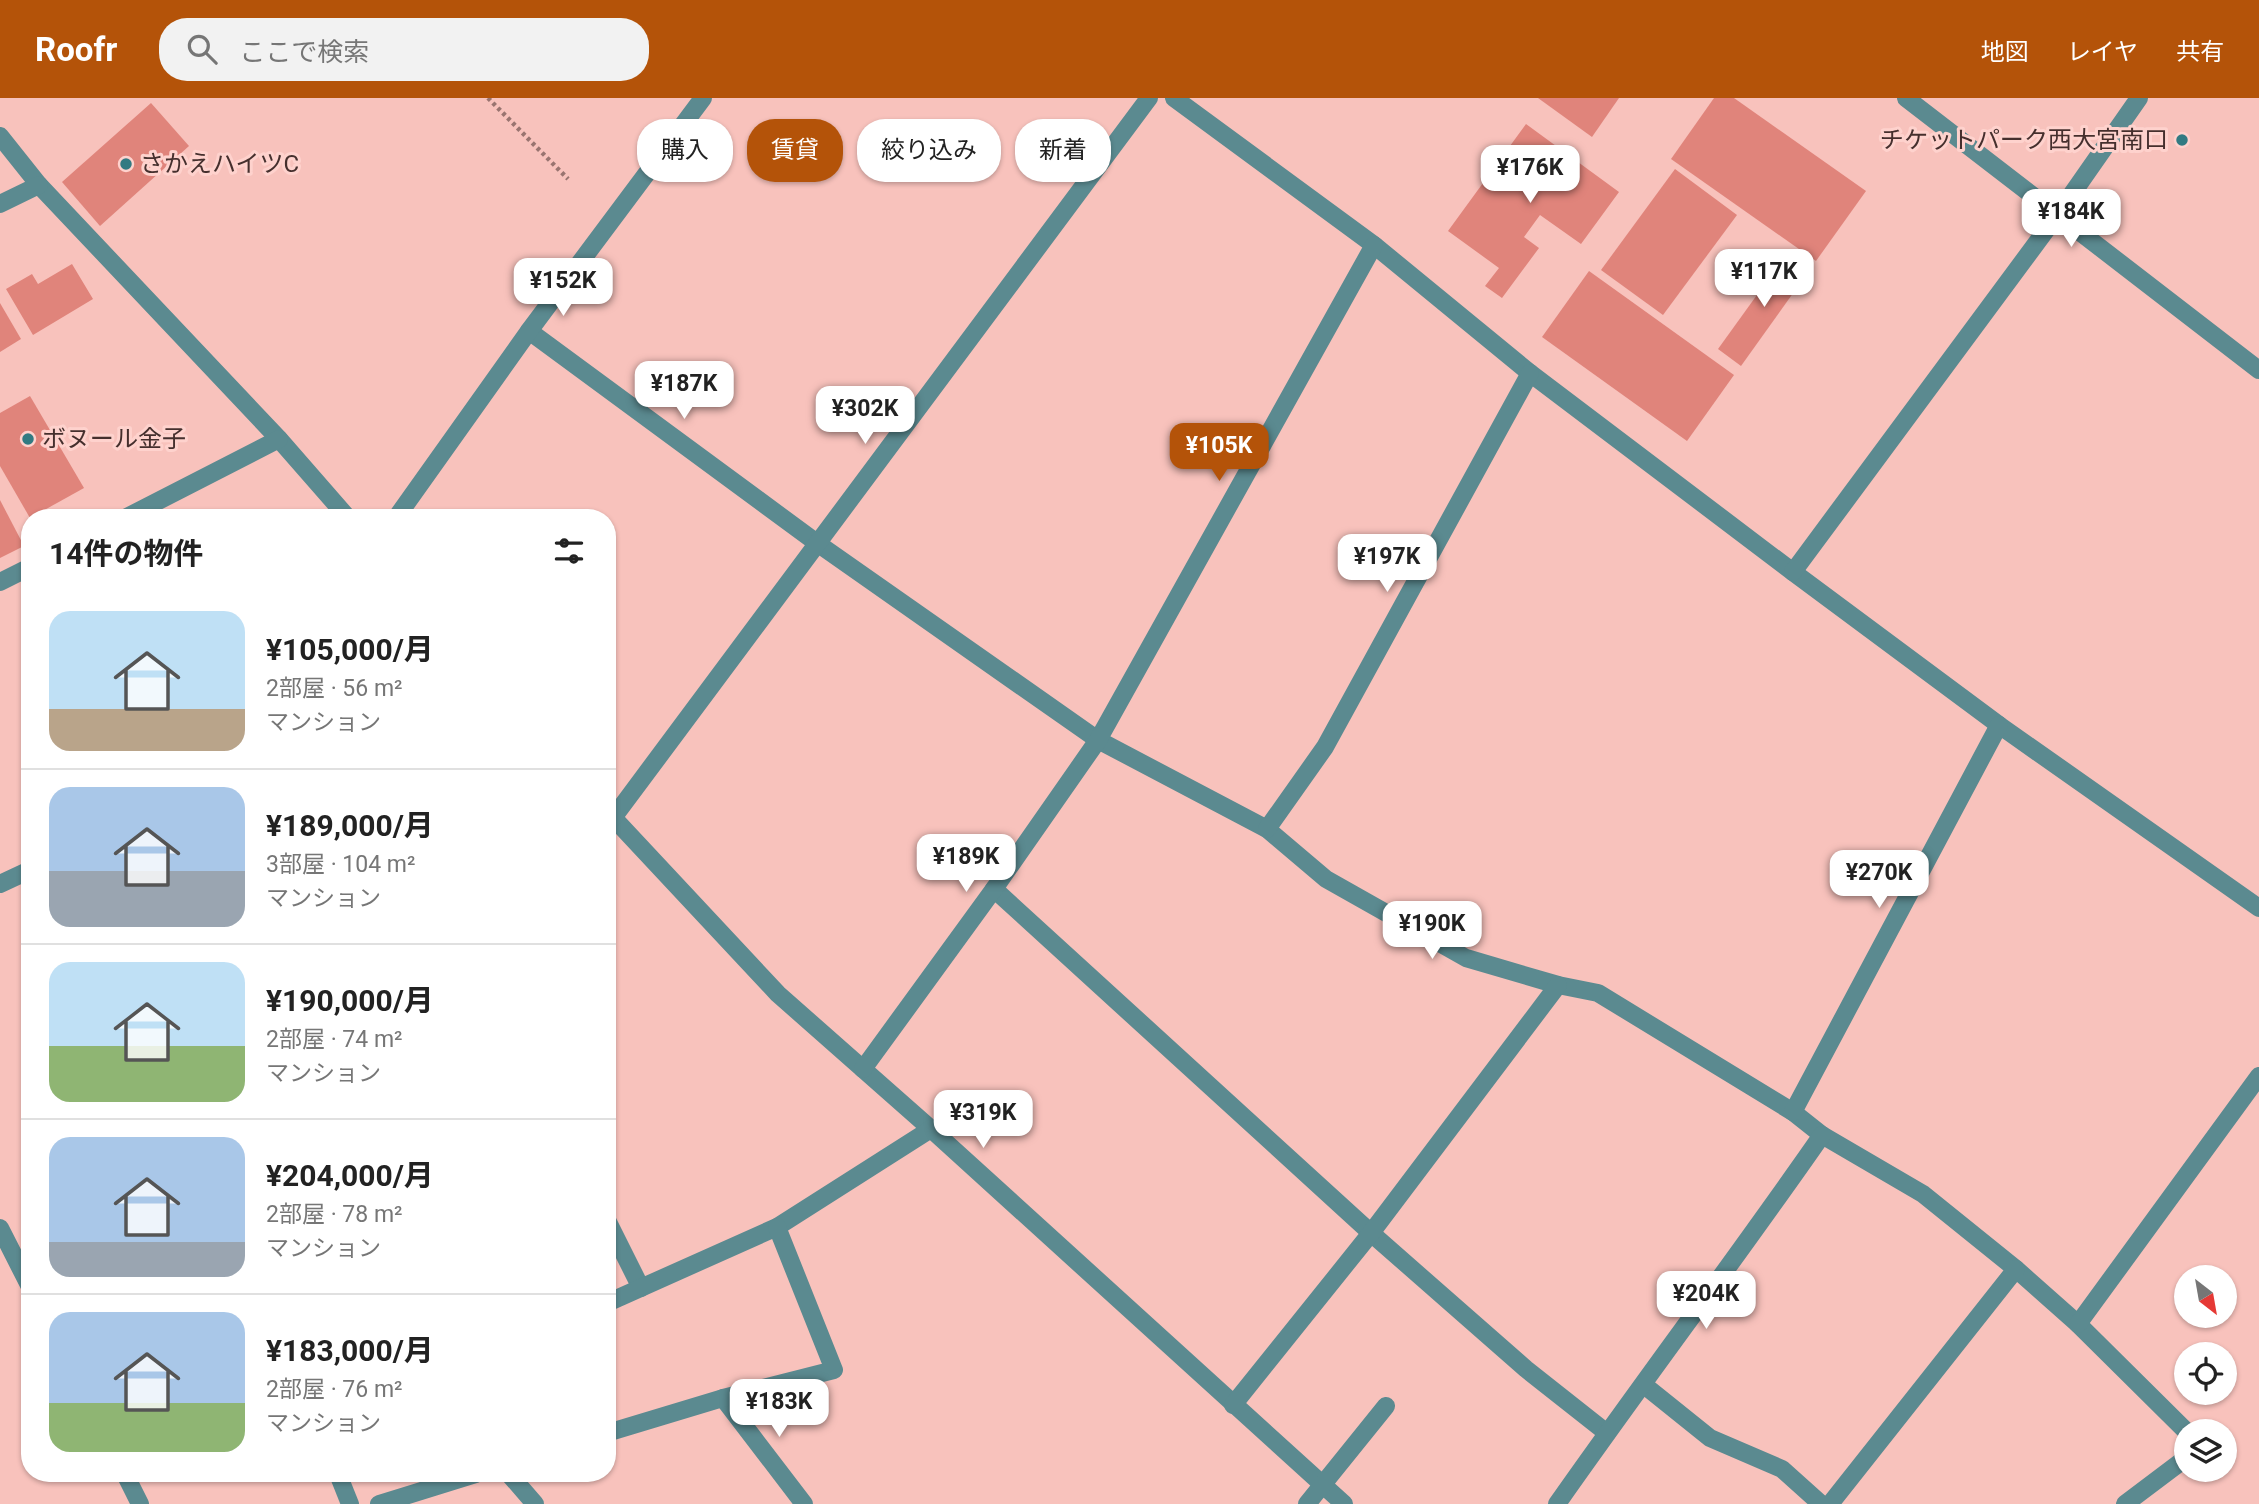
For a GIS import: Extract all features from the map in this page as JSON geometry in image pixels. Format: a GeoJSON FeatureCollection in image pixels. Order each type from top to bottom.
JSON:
{"type":"FeatureCollection","features":[{"type":"Feature","properties":{"kind":"street"},"geometry":{"type":"LineString","coordinates":[[402,509],[529,331],[703,98]]}},
{"type":"Feature","properties":{"kind":"street"},"geometry":{"type":"LineString","coordinates":[[616,806],[1149,98]]}},
{"type":"Feature","properties":{"kind":"street"},"geometry":{"type":"LineString","coordinates":[[1174,98],[1374,245],[1530,373],[1793,572],[1999,725],[2259,908]]}},
{"type":"Feature","properties":{"kind":"street"},"geometry":{"type":"LineString","coordinates":[[1906,98],[2259,370]]}},
{"type":"Feature","properties":{"kind":"street"},"geometry":{"type":"LineString","coordinates":[[1793,572],[2058,214],[2139,98]]}},
{"type":"Feature","properties":{"kind":"street"},"geometry":{"type":"LineString","coordinates":[[0,136],[39,185],[279,439],[340,509]]}},
{"type":"Feature","properties":{"kind":"street"},"geometry":{"type":"LineString","coordinates":[[0,204],[39,185]]}},
{"type":"Feature","properties":{"kind":"street"},"geometry":{"type":"LineString","coordinates":[[863,1069],[1098,740],[1374,245]]}},
{"type":"Feature","properties":{"kind":"street"},"geometry":{"type":"LineString","coordinates":[[529,331],[817,542],[1098,740],[1267,829],[1326,879],[1466,958],[1558,985],[1598,993],[1793,1112],[1822,1135],[1923,1194],[2016,1269],[2078,1324],[2174,1419]]}},
{"type":"Feature","properties":{"kind":"street"},"geometry":{"type":"LineString","coordinates":[[1267,829],[1325,747],[1530,373]]}},
{"type":"Feature","properties":{"kind":"street"},"geometry":{"type":"LineString","coordinates":[[143,509],[279,439]]}},
{"type":"Feature","properties":{"kind":"street"},"geometry":{"type":"LineString","coordinates":[[0,582],[21,572]]}},
{"type":"Feature","properties":{"kind":"street"},"geometry":{"type":"LineString","coordinates":[[1793,1112],[1999,725]]}},
{"type":"Feature","properties":{"kind":"street"},"geometry":{"type":"LineString","coordinates":[[616,820],[778,994],[931,1129],[1344,1504]]}},
{"type":"Feature","properties":{"kind":"street"},"geometry":{"type":"LineString","coordinates":[[0,884],[21,874]]}},
{"type":"Feature","properties":{"kind":"street"},"geometry":{"type":"LineString","coordinates":[[994,889],[1371,1233],[1526,1369],[1607,1433]]}},
{"type":"Feature","properties":{"kind":"street"},"geometry":{"type":"LineString","coordinates":[[1233,1405],[1371,1233],[1558,985]]}},
{"type":"Feature","properties":{"kind":"street"},"geometry":{"type":"LineString","coordinates":[[2078,1324],[2259,1076]]}},
{"type":"Feature","properties":{"kind":"street"},"geometry":{"type":"LineString","coordinates":[[616,1299],[777,1227],[931,1129]]}},
{"type":"Feature","properties":{"kind":"street"},"geometry":{"type":"LineString","coordinates":[[1557,1504],[1822,1135]]}},
{"type":"Feature","properties":{"kind":"street"},"geometry":{"type":"LineString","coordinates":[[616,1430],[723,1398],[834,1370],[777,1227]]}},
{"type":"Feature","properties":{"kind":"street"},"geometry":{"type":"LineString","coordinates":[[0,1228],[21,1269]]}},
{"type":"Feature","properties":{"kind":"street"},"geometry":{"type":"LineString","coordinates":[[616,1238],[641,1288]]}},
{"type":"Feature","properties":{"kind":"street"},"geometry":{"type":"LineString","coordinates":[[1830,1504],[2016,1269]]}},
{"type":"Feature","properties":{"kind":"street"},"geometry":{"type":"LineString","coordinates":[[1644,1385],[1710,1438],[1782,1469],[1821,1504]]}},
{"type":"Feature","properties":{"kind":"street"},"geometry":{"type":"LineString","coordinates":[[723,1398],[804,1504]]}},
{"type":"Feature","properties":{"kind":"street"},"geometry":{"type":"LineString","coordinates":[[1307,1504],[1386,1406]]}},
{"type":"Feature","properties":{"kind":"street"},"geometry":{"type":"LineString","coordinates":[[2125,1504],[2174,1467]]}},
{"type":"Feature","properties":{"kind":"street"},"geometry":{"type":"LineString","coordinates":[[129,1482],[140,1504]]}},
{"type":"Feature","properties":{"kind":"street"},"geometry":{"type":"LineString","coordinates":[[341,1482],[350,1504]]}},
{"type":"Feature","properties":{"kind":"street"},"geometry":{"type":"LineString","coordinates":[[379,1504],[450,1482]]}},
{"type":"Feature","properties":{"kind":"street"},"geometry":{"type":"LineString","coordinates":[[516,1482],[535,1504]]}},
{"type":"Feature","properties":{"kind":"path"},"geometry":{"type":"LineString","coordinates":[[488,98],[568,179]]}},
{"type":"Feature","properties":{"kind":"building"},"geometry":{"type":"Polygon","coordinates":[[[1538,98],[1619,98],[1592,137],[1538,98]]]}},
{"type":"Feature","properties":{"kind":"building"},"geometry":{"type":"Polygon","coordinates":[[[1714,98],[1734,98],[1866,191],[1816,261],[1671,159],[1714,98]]]}},
{"type":"Feature","properties":{"kind":"building","name":"さかえハイツC"},"geometry":{"type":"Polygon","coordinates":[[[151,103],[189,146],[100,226],[62,182],[151,103]]]}},
{"type":"Feature","properties":{"kind":"building"},"geometry":{"type":"Polygon","coordinates":[[[1526,124],[1619,192],[1581,244],[1540,215],[1524,237],[1539,248],[1502,298],[1485,286],[1499,268],[1448,231],[1526,124]]]}},
{"type":"Feature","properties":{"kind":"building"},"geometry":{"type":"Polygon","coordinates":[[[1675,169],[1737,215],[1663,315],[1601,270],[1675,169]]]}},
{"type":"Feature","properties":{"kind":"building"},"geometry":{"type":"Polygon","coordinates":[[[1788,252],[1811,268],[1741,366],[1718,349],[1788,252]]]}},
{"type":"Feature","properties":{"kind":"building"},"geometry":{"type":"Polygon","coordinates":[[[72,264],[93,299],[33,335],[6,289],[32,274],[38,284],[72,264]]]}},
{"type":"Feature","properties":{"kind":"building"},"geometry":{"type":"Polygon","coordinates":[[[1589,271],[1734,375],[1687,441],[1542,337],[1589,271]]]}},
{"type":"Feature","properties":{"kind":"building"},"geometry":{"type":"Polygon","coordinates":[[[0,303],[21,339],[0,352],[0,303]]]}},
{"type":"Feature","properties":{"kind":"building","name":"ボヌール金子"},"geometry":{"type":"Polygon","coordinates":[[[30,396],[84,488],[46,509],[25,509],[0,466],[0,413],[30,396]]]}},
{"type":"Feature","properties":{"kind":"building"},"geometry":{"type":"Polygon","coordinates":[[[0,500],[21,540],[21,548],[0,558],[0,500]]]}},
{"type":"Feature","properties":{"kind":"place","name":"チケットパーク西大宮南口"},"geometry":{"type":"Point","coordinates":[2182,140]}},
{"type":"Feature","properties":{"kind":"place","name":"さかえハイツC"},"geometry":{"type":"Point","coordinates":[126,164]}},
{"type":"Feature","properties":{"kind":"place","name":"ボヌール金子"},"geometry":{"type":"Point","coordinates":[28,439]}}]}
